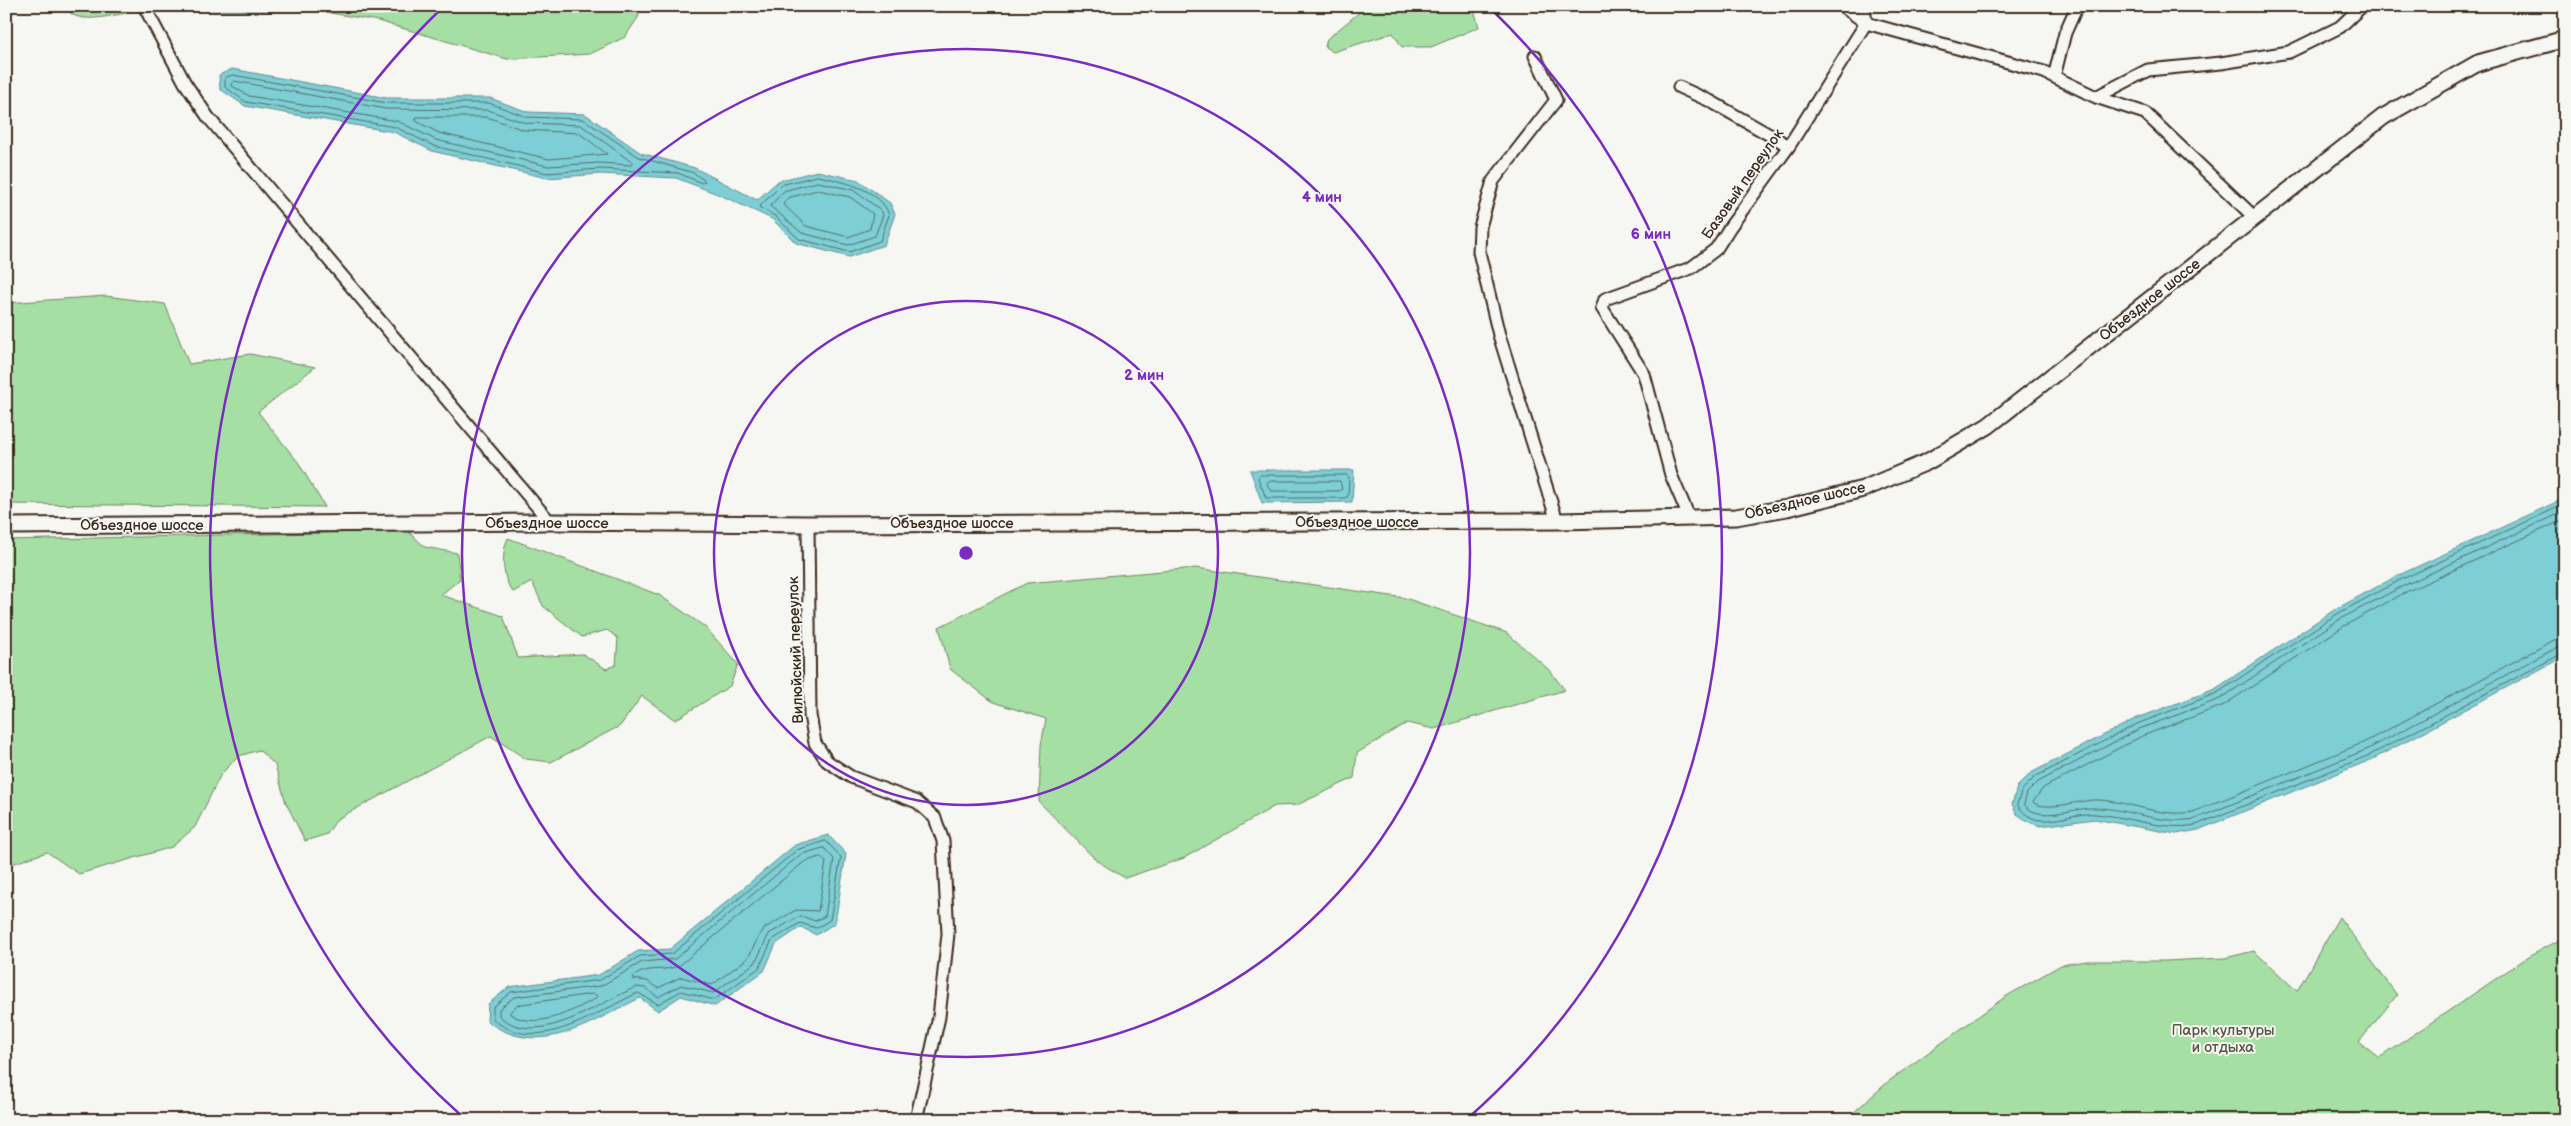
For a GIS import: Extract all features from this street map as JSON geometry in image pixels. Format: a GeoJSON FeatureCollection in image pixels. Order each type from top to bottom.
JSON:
{"type":"FeatureCollection","features":[{"type":"Feature","properties":{"kind":"main road","name":"Объездное шоссе"},"geometry":{"type":"LineString","coordinates":[[6,526],[550,522],[808,524],[1557,521],[1736,517],[1787,508],[1863,489],[1927,462],[1988,426],[2194,267],[2254,217],[2383,117],[2436,85],[2478,63],[2565,39]]}},
{"type":"Feature","properties":{"kind":"street"},"geometry":{"type":"LineString","coordinates":[[144,6],[185,83],[208,116],[550,522]]}},
{"type":"Feature","properties":{"kind":"street"},"geometry":{"type":"LineString","coordinates":[[1842,6],[1866,23],[2044,72],[2096,97],[2145,113],[2254,217]]}},
{"type":"Feature","properties":{"kind":"street"},"geometry":{"type":"LineString","coordinates":[[1864,6],[1866,23]]}},
{"type":"Feature","properties":{"kind":"street"},"geometry":{"type":"LineString","coordinates":[[2054,77],[2065,33],[2077,6]]}},
{"type":"Feature","properties":{"kind":"street"},"geometry":{"type":"LineString","coordinates":[[2096,97],[2148,70],[2221,63],[2288,52],[2340,27],[2362,6]]}},
{"type":"Feature","properties":{"kind":"street","name":"Базовый переулок"},"geometry":{"type":"LineString","coordinates":[[1689,517],[1671,475],[1644,374],[1602,308],[1603,303],[1605,298],[1691,268],[1716,249],[1789,146],[1866,23]]}},
{"type":"Feature","properties":{"kind":"street"},"geometry":{"type":"LineString","coordinates":[[1535,56],[1556,100],[1493,181],[1480,227],[1479,252],[1499,334],[1557,521]]}},
{"type":"Feature","properties":{"kind":"street"},"geometry":{"type":"LineString","coordinates":[[1679,87],[1710,101],[1789,146]]}},
{"type":"Feature","properties":{"kind":"street","name":"Вилюйский переулок"},"geometry":{"type":"LineString","coordinates":[[808,524],[810,715],[815,743],[828,760],[851,776],[918,802],[935,818],[943,841],[948,934],[938,1017],[916,1120]]}},
{"type":"Feature","properties":{"kind":"green space"},"geometry":{"type":"Polygon","coordinates":[[[65,6],[127,6],[128,13],[84,18],[76,16],[65,6]]]}},
{"type":"Feature","properties":{"kind":"green space"},"geometry":{"type":"Polygon","coordinates":[[[171,6],[635,6],[639,16],[625,37],[590,54],[507,59],[378,21],[319,11],[182,10],[171,6]]]}},
{"type":"Feature","properties":{"kind":"green space"},"geometry":{"type":"Polygon","coordinates":[[[1367,6],[1473,6],[1479,27],[1431,47],[1402,47],[1393,33],[1333,52],[1325,47],[1327,39],[1367,6]]]}},
{"type":"Feature","properties":{"kind":"green space"},"geometry":{"type":"Polygon","coordinates":[[[106,296],[165,304],[189,364],[250,354],[315,367],[258,412],[298,462],[325,507],[6,504],[6,303],[106,296]]]}},
{"type":"Feature","properties":{"kind":"green space"},"geometry":{"type":"Polygon","coordinates":[[[408,531],[425,547],[457,553],[460,579],[441,595],[503,616],[518,658],[583,654],[606,669],[616,665],[618,638],[607,630],[582,637],[543,606],[532,582],[513,592],[509,587],[504,566],[504,551],[508,538],[659,595],[705,627],[738,664],[730,686],[675,720],[642,696],[620,726],[551,762],[526,759],[491,736],[337,819],[327,834],[305,841],[286,803],[275,765],[259,750],[239,756],[221,774],[195,827],[172,847],[79,874],[47,852],[6,866],[6,540],[408,531]]]}},
{"type":"Feature","properties":{"kind":"green space"},"geometry":{"type":"Polygon","coordinates":[[[1196,568],[1405,598],[1507,633],[1548,669],[1565,690],[1434,729],[1407,723],[1357,753],[1354,778],[1297,805],[1275,806],[1184,858],[1125,878],[1097,861],[1039,802],[1041,745],[1046,719],[993,702],[950,669],[939,627],[1027,583],[1196,568]]]}},
{"type":"Feature","properties":{"kind":"green space","name":"Парк культуры и отдыха"},"geometry":{"type":"Polygon","coordinates":[[[2339,917],[2397,995],[2359,1042],[2379,1058],[2528,957],[2565,937],[2565,1120],[1845,1120],[1889,1081],[2005,997],[2061,965],[2087,961],[2166,961],[2225,958],[2254,951],[2297,991],[2339,917]]]}},
{"type":"Feature","properties":{"kind":"water"},"geometry":{"type":"Polygon","coordinates":[[[232,69],[387,98],[490,98],[528,112],[585,114],[641,153],[695,168],[757,200],[778,181],[817,171],[858,180],[890,203],[895,214],[884,245],[849,257],[796,243],[772,219],[720,195],[676,178],[600,174],[547,178],[432,151],[394,132],[245,106],[220,89],[219,75],[232,69]]]}},
{"type":"Feature","properties":{"kind":"water"},"geometry":{"type":"Polygon","coordinates":[[[1250,470],[1354,470],[1352,502],[1262,503],[1250,470]]]}},
{"type":"Feature","properties":{"kind":"water"},"geometry":{"type":"Polygon","coordinates":[[[2565,498],[2565,656],[2373,759],[2198,830],[2176,834],[2095,819],[2040,826],[2027,821],[2017,814],[2012,804],[2017,787],[2031,773],[2135,719],[2215,689],[2334,610],[2397,576],[2565,498]]]}},
{"type":"Feature","properties":{"kind":"water"},"geometry":{"type":"Polygon","coordinates":[[[828,835],[846,854],[835,923],[816,935],[801,927],[776,944],[764,971],[715,1006],[681,996],[658,1011],[640,998],[583,1026],[545,1037],[526,1037],[506,1032],[487,1021],[488,1004],[509,987],[599,975],[638,951],[670,949],[795,845],[828,835]]]}}]}
